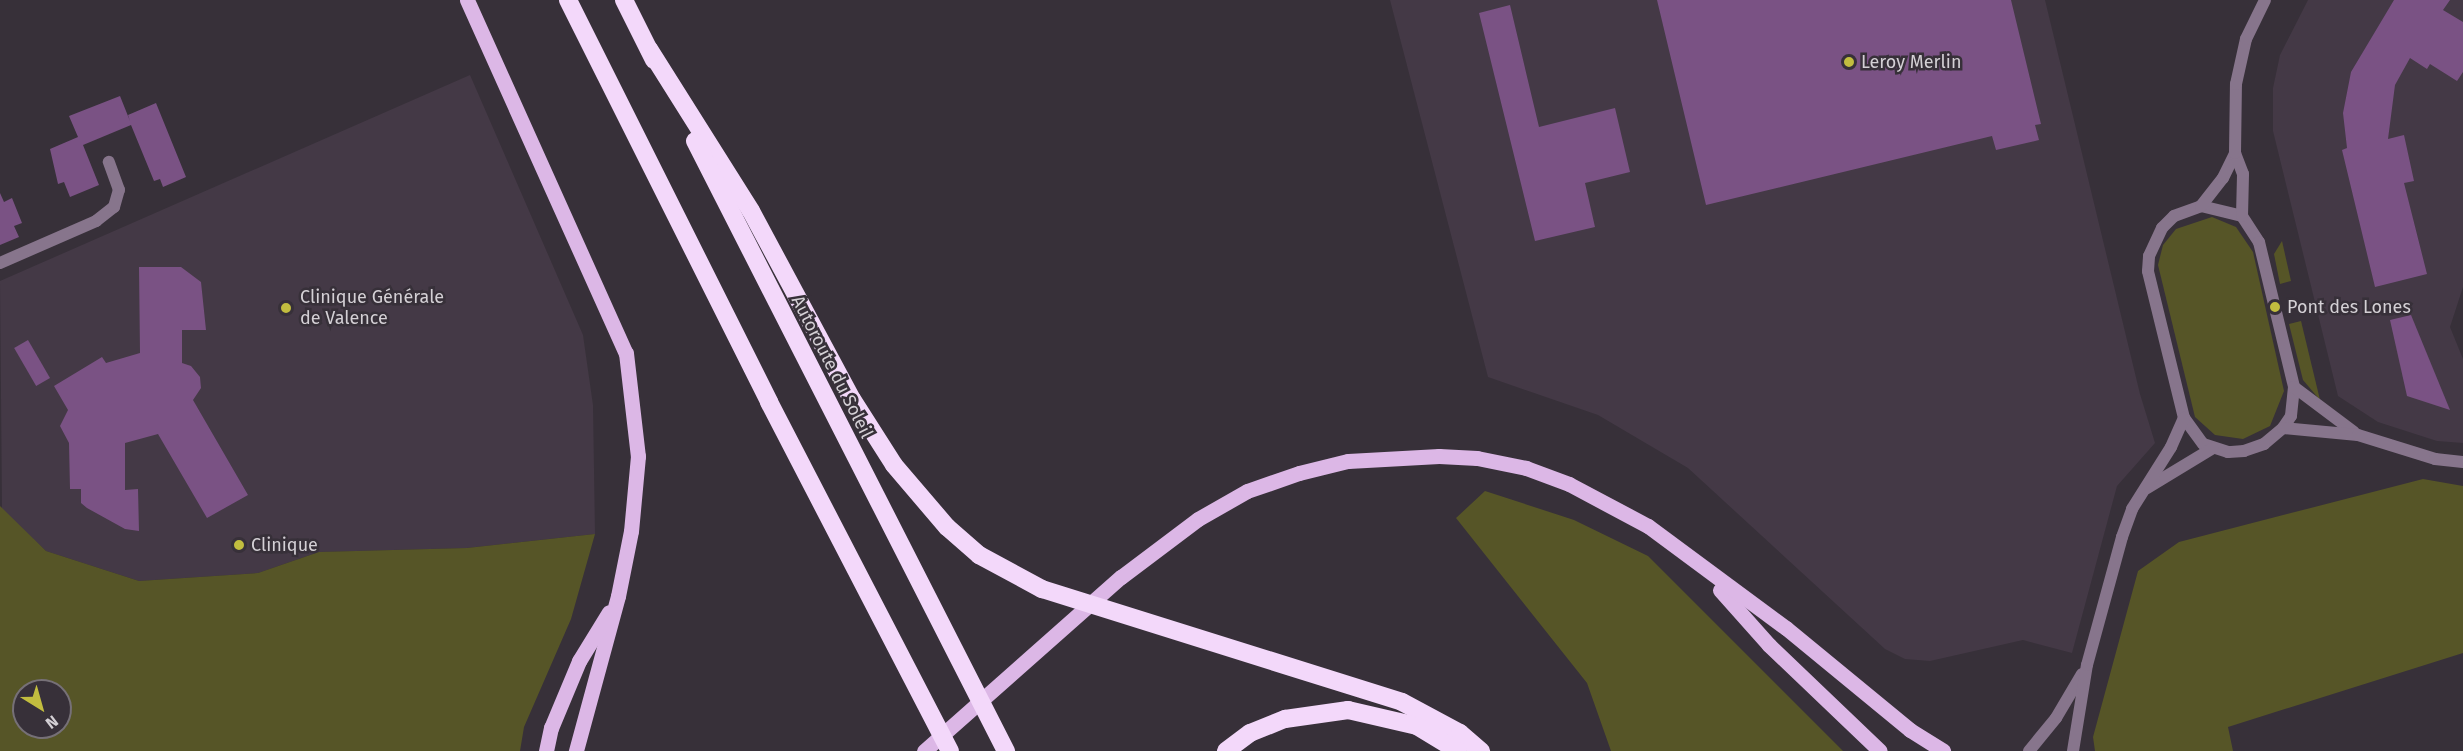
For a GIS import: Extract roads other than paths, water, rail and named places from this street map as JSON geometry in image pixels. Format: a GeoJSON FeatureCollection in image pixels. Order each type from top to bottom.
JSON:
{"type":"FeatureCollection","features":[{"type":"Feature","properties":{"kind":"highway"},"geometry":{"type":"LineString","coordinates":[[568,0],[950,751]]}},
{"type":"Feature","properties":{"kind":"highway","name":"Autoroute du Soleil"},"geometry":{"type":"LineString","coordinates":[[624,0],[1006,751]]}},
{"type":"Feature","properties":{"kind":"highway"},"geometry":{"type":"LineString","coordinates":[[649,49],[751,211],[852,399],[888,456],[921,500],[979,555],[1042,589],[1402,702],[1460,733],[1481,751]]}},
{"type":"Feature","properties":{"kind":"highway"},"geometry":{"type":"LineString","coordinates":[[914,684],[942,751]]}},
{"type":"Feature","properties":{"kind":"highway"},"geometry":{"type":"LineString","coordinates":[[1226,751],[1250,733],[1285,719],[1348,710],[1417,726],[1458,751]]}},
{"type":"Feature","properties":{"kind":"main road"},"geometry":{"type":"LineString","coordinates":[[467,0],[626,353],[638,456],[631,531],[618,596],[576,751]]}},
{"type":"Feature","properties":{"kind":"main road"},"geometry":{"type":"LineString","coordinates":[[924,751],[1121,577],[1198,519],[1247,491],[1348,461],[1439,456],[1477,458],[1526,468],[1569,483],[1648,526],[1705,572],[1786,628],[1910,730],[1943,751]]}},
{"type":"Feature","properties":{"kind":"main road"},"geometry":{"type":"LineString","coordinates":[[1705,572],[1769,645],[1880,751]]}},
{"type":"Feature","properties":{"kind":"main road"},"geometry":{"type":"LineString","coordinates":[[546,751],[550,728],[579,661],[618,596]]}},
{"type":"Feature","properties":{"kind":"street"},"geometry":{"type":"LineString","coordinates":[[2235,153],[2223,178],[2201,206],[2174,216],[2162,228],[2149,255],[2148,271],[2184,418],[2197,439],[2213,448],[2244,452],[2264,444],[2283,428],[2291,416],[2294,387],[2264,254],[2242,216],[2242,174],[2235,153],[2236,84],[2246,39],[2265,0]]}},
{"type":"Feature","properties":{"kind":"street"},"geometry":{"type":"LineString","coordinates":[[0,263],[96,221],[114,207],[119,190],[109,162]]}},
{"type":"Feature","properties":{"kind":"street"},"geometry":{"type":"LineString","coordinates":[[2201,206],[2242,216]]}},
{"type":"Feature","properties":{"kind":"street"},"geometry":{"type":"LineString","coordinates":[[2294,387],[2358,435]]}},
{"type":"Feature","properties":{"kind":"street"},"geometry":{"type":"LineString","coordinates":[[2073,751],[2087,665],[2122,537],[2132,509],[2171,447],[2184,418]]}},
{"type":"Feature","properties":{"kind":"street"},"geometry":{"type":"LineString","coordinates":[[2283,428],[2358,435],[2435,459],[2463,462]]}},
{"type":"Feature","properties":{"kind":"street"},"geometry":{"type":"LineString","coordinates":[[2144,491],[2213,448]]}},
{"type":"Feature","properties":{"kind":"street"},"geometry":{"type":"LineString","coordinates":[[2029,751],[2056,718],[2087,665]]}},
{"type":"Feature","properties":{"kind":"place","name":"Leroy Merlin"},"geometry":{"type":"Point","coordinates":[1849,62]}},
{"type":"Feature","properties":{"kind":"place","name":"Pont des Lones"},"geometry":{"type":"Point","coordinates":[2275,307]}},
{"type":"Feature","properties":{"kind":"place","name":"Clinique Générale de Valence"},"geometry":{"type":"Point","coordinates":[286,308]}},
{"type":"Feature","properties":{"kind":"place","name":"Clinique"},"geometry":{"type":"Point","coordinates":[239,545]}}]}
